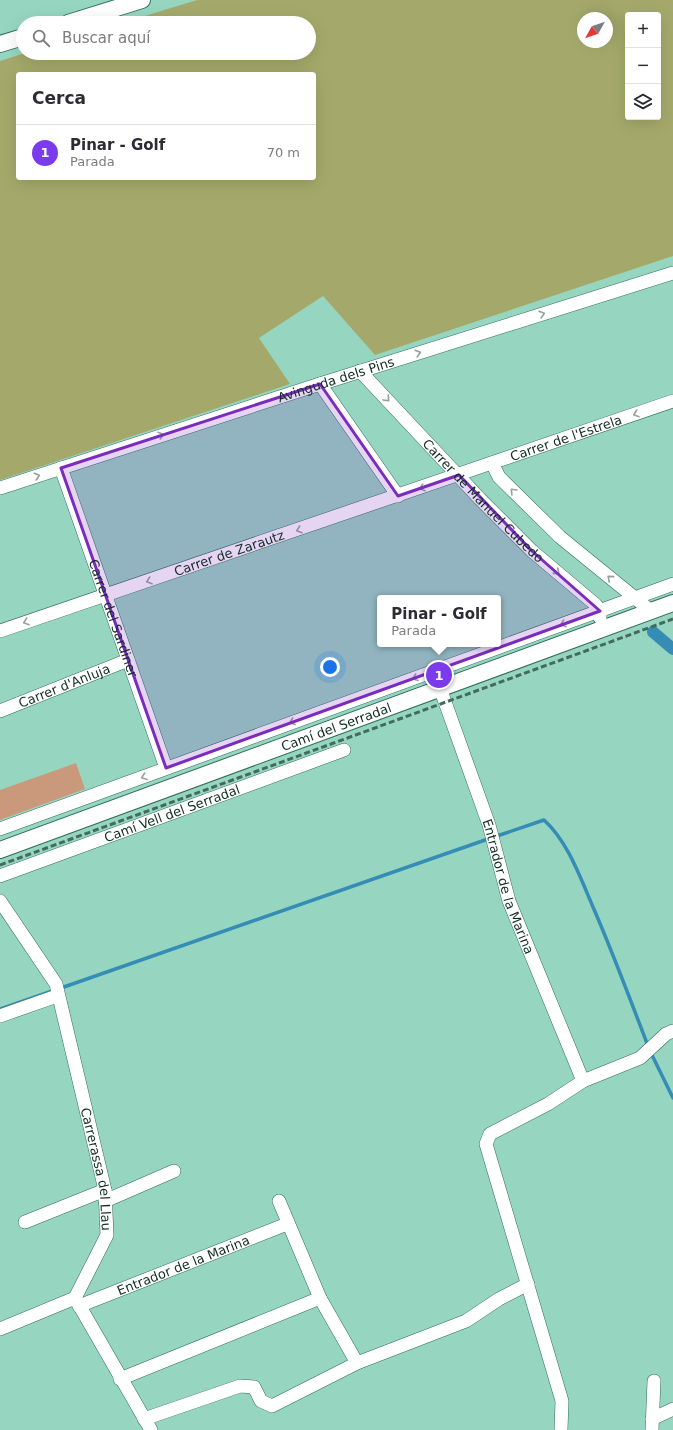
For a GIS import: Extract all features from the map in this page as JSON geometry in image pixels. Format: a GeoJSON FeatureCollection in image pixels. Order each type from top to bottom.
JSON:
{"type":"FeatureCollection","features":[{"type":"Feature","properties":{"kind":"street"},"geometry":{"type":"LineString","coordinates":[[91,16],[142,0]]}},
{"type":"Feature","properties":{"kind":"street"},"geometry":{"type":"LineString","coordinates":[[0,44],[16,39]]}},
{"type":"Feature","properties":{"kind":"street","name":"Avinguda dels Pins"},"geometry":{"type":"LineString","coordinates":[[0,488],[360,371],[673,273]]}},
{"type":"Feature","properties":{"kind":"street","name":"Carrer de Manuel Cubedo"},"geometry":{"type":"LineString","coordinates":[[360,371],[458,475],[532,550],[596,605],[600,611]]}},
{"type":"Feature","properties":{"kind":"street"},"geometry":{"type":"LineString","coordinates":[[320,384],[398,496]]}},
{"type":"Feature","properties":{"kind":"street","name":"Carrer de l'Estrela"},"geometry":{"type":"LineString","coordinates":[[458,475],[673,401]]}},
{"type":"Feature","properties":{"kind":"street","name":"Carrer de Manuel Cubedo"},"geometry":{"type":"LineString","coordinates":[[492,463],[499,476],[560,537],[651,611]]}},
{"type":"Feature","properties":{"kind":"street","name":"Carrer del Sardiner"},"geometry":{"type":"LineString","coordinates":[[61,468],[166,768]]}},
{"type":"Feature","properties":{"kind":"street","name":"Carrer de Zarautz"},"geometry":{"type":"LineString","coordinates":[[0,631],[458,475]]}},
{"type":"Feature","properties":{"kind":"street","name":"Camí del Serradal"},"geometry":{"type":"LineString","coordinates":[[501,647],[673,584]]}},
{"type":"Feature","properties":{"kind":"street","name":"Camí del Serradal"},"geometry":{"type":"LineString","coordinates":[[0,850],[673,603]]}},
{"type":"Feature","properties":{"kind":"street"},"geometry":{"type":"LineString","coordinates":[[600,611],[602,629]]}},
{"type":"Feature","properties":{"kind":"street","name":"Camí del Serradal"},"geometry":{"type":"LineString","coordinates":[[0,829],[500,647]]}},
{"type":"Feature","properties":{"kind":"street","name":"Carrer d'Anluja"},"geometry":{"type":"LineString","coordinates":[[0,711],[128,660]]}},
{"type":"Feature","properties":{"kind":"street","name":"Entrador de la Marina"},"geometry":{"type":"LineString","coordinates":[[440,688],[488,825],[510,901],[583,1081]]}},
{"type":"Feature","properties":{"kind":"street","name":"Camí Vell del Serradal"},"geometry":{"type":"LineString","coordinates":[[0,876],[344,750]]}},
{"type":"Feature","properties":{"kind":"street","name":"Carrerassa del Llau"},"geometry":{"type":"LineString","coordinates":[[0,900],[56,984],[105,1196],[107,1234],[77,1302]]}},
{"type":"Feature","properties":{"kind":"street"},"geometry":{"type":"LineString","coordinates":[[0,1016],[58,996]]}},
{"type":"Feature","properties":{"kind":"street"},"geometry":{"type":"LineString","coordinates":[[561,1430],[562,1401],[486,1144],[490,1134],[548,1104],[583,1081],[640,1058],[666,1034],[673,1031]]}},
{"type":"Feature","properties":{"kind":"street"},"geometry":{"type":"LineString","coordinates":[[25,1222],[105,1196],[174,1171]]}},
{"type":"Feature","properties":{"kind":"street"},"geometry":{"type":"LineString","coordinates":[[279,1201],[287,1224],[320,1298],[357,1363]]}},
{"type":"Feature","properties":{"kind":"street","name":"Entrador de la Marina"},"geometry":{"type":"LineString","coordinates":[[0,1329],[287,1224]]}},
{"type":"Feature","properties":{"kind":"street"},"geometry":{"type":"LineString","coordinates":[[77,1302],[147,1424],[240,1386],[254,1386],[261,1401],[272,1406],[357,1363],[466,1321],[499,1299],[528,1284]]}},
{"type":"Feature","properties":{"kind":"street"},"geometry":{"type":"LineString","coordinates":[[120,1379],[320,1298]]}},
{"type":"Feature","properties":{"kind":"street"},"geometry":{"type":"LineString","coordinates":[[652,1424],[654,1381]]}},
{"type":"Feature","properties":{"kind":"street"},"geometry":{"type":"LineString","coordinates":[[652,1424],[673,1409]]}},
{"type":"Feature","properties":{"kind":"highlighted area"},"geometry":{"type":"Polygon","coordinates":[[[320,384],[398,496],[459,475],[532,551],[600,611],[166,768],[61,468],[320,384]]]}},
{"type":"Feature","properties":{"kind":"green space"},"geometry":{"type":"Polygon","coordinates":[[[197,0],[673,0],[673,256],[375,355],[323,296],[259,338],[290,384],[0,480],[0,61],[16,56],[16,60],[316,60],[316,16],[145,16],[197,0]]]}},
{"type":"Feature","properties":{"kind":"building"},"geometry":{"type":"Polygon","coordinates":[[[76,763],[85,789],[0,820],[0,790],[76,763]]]}},
{"type":"Feature","properties":{"kind":"waterway"},"geometry":{"type":"LineString","coordinates":[[653,632],[673,649]]}},
{"type":"Feature","properties":{"kind":"waterway"},"geometry":{"type":"LineString","coordinates":[[497,836],[544,820],[560,839],[573,860],[648,1046]]}},
{"type":"Feature","properties":{"kind":"waterway"},"geometry":{"type":"LineString","coordinates":[[61,988],[488,839]]}},
{"type":"Feature","properties":{"kind":"waterway"},"geometry":{"type":"LineString","coordinates":[[0,1009],[55,990]]}},
{"type":"Feature","properties":{"kind":"waterway"},"geometry":{"type":"LineString","coordinates":[[651,1053],[673,1098]]}},
{"type":"Feature","properties":{"kind":"railway"},"geometry":{"type":"LineString","coordinates":[[0,865],[673,619]]}},
{"type":"Feature","properties":{"kind":"place","name":"Pinar - Golf"},"geometry":{"type":"Point","coordinates":[439,675]}}]}
